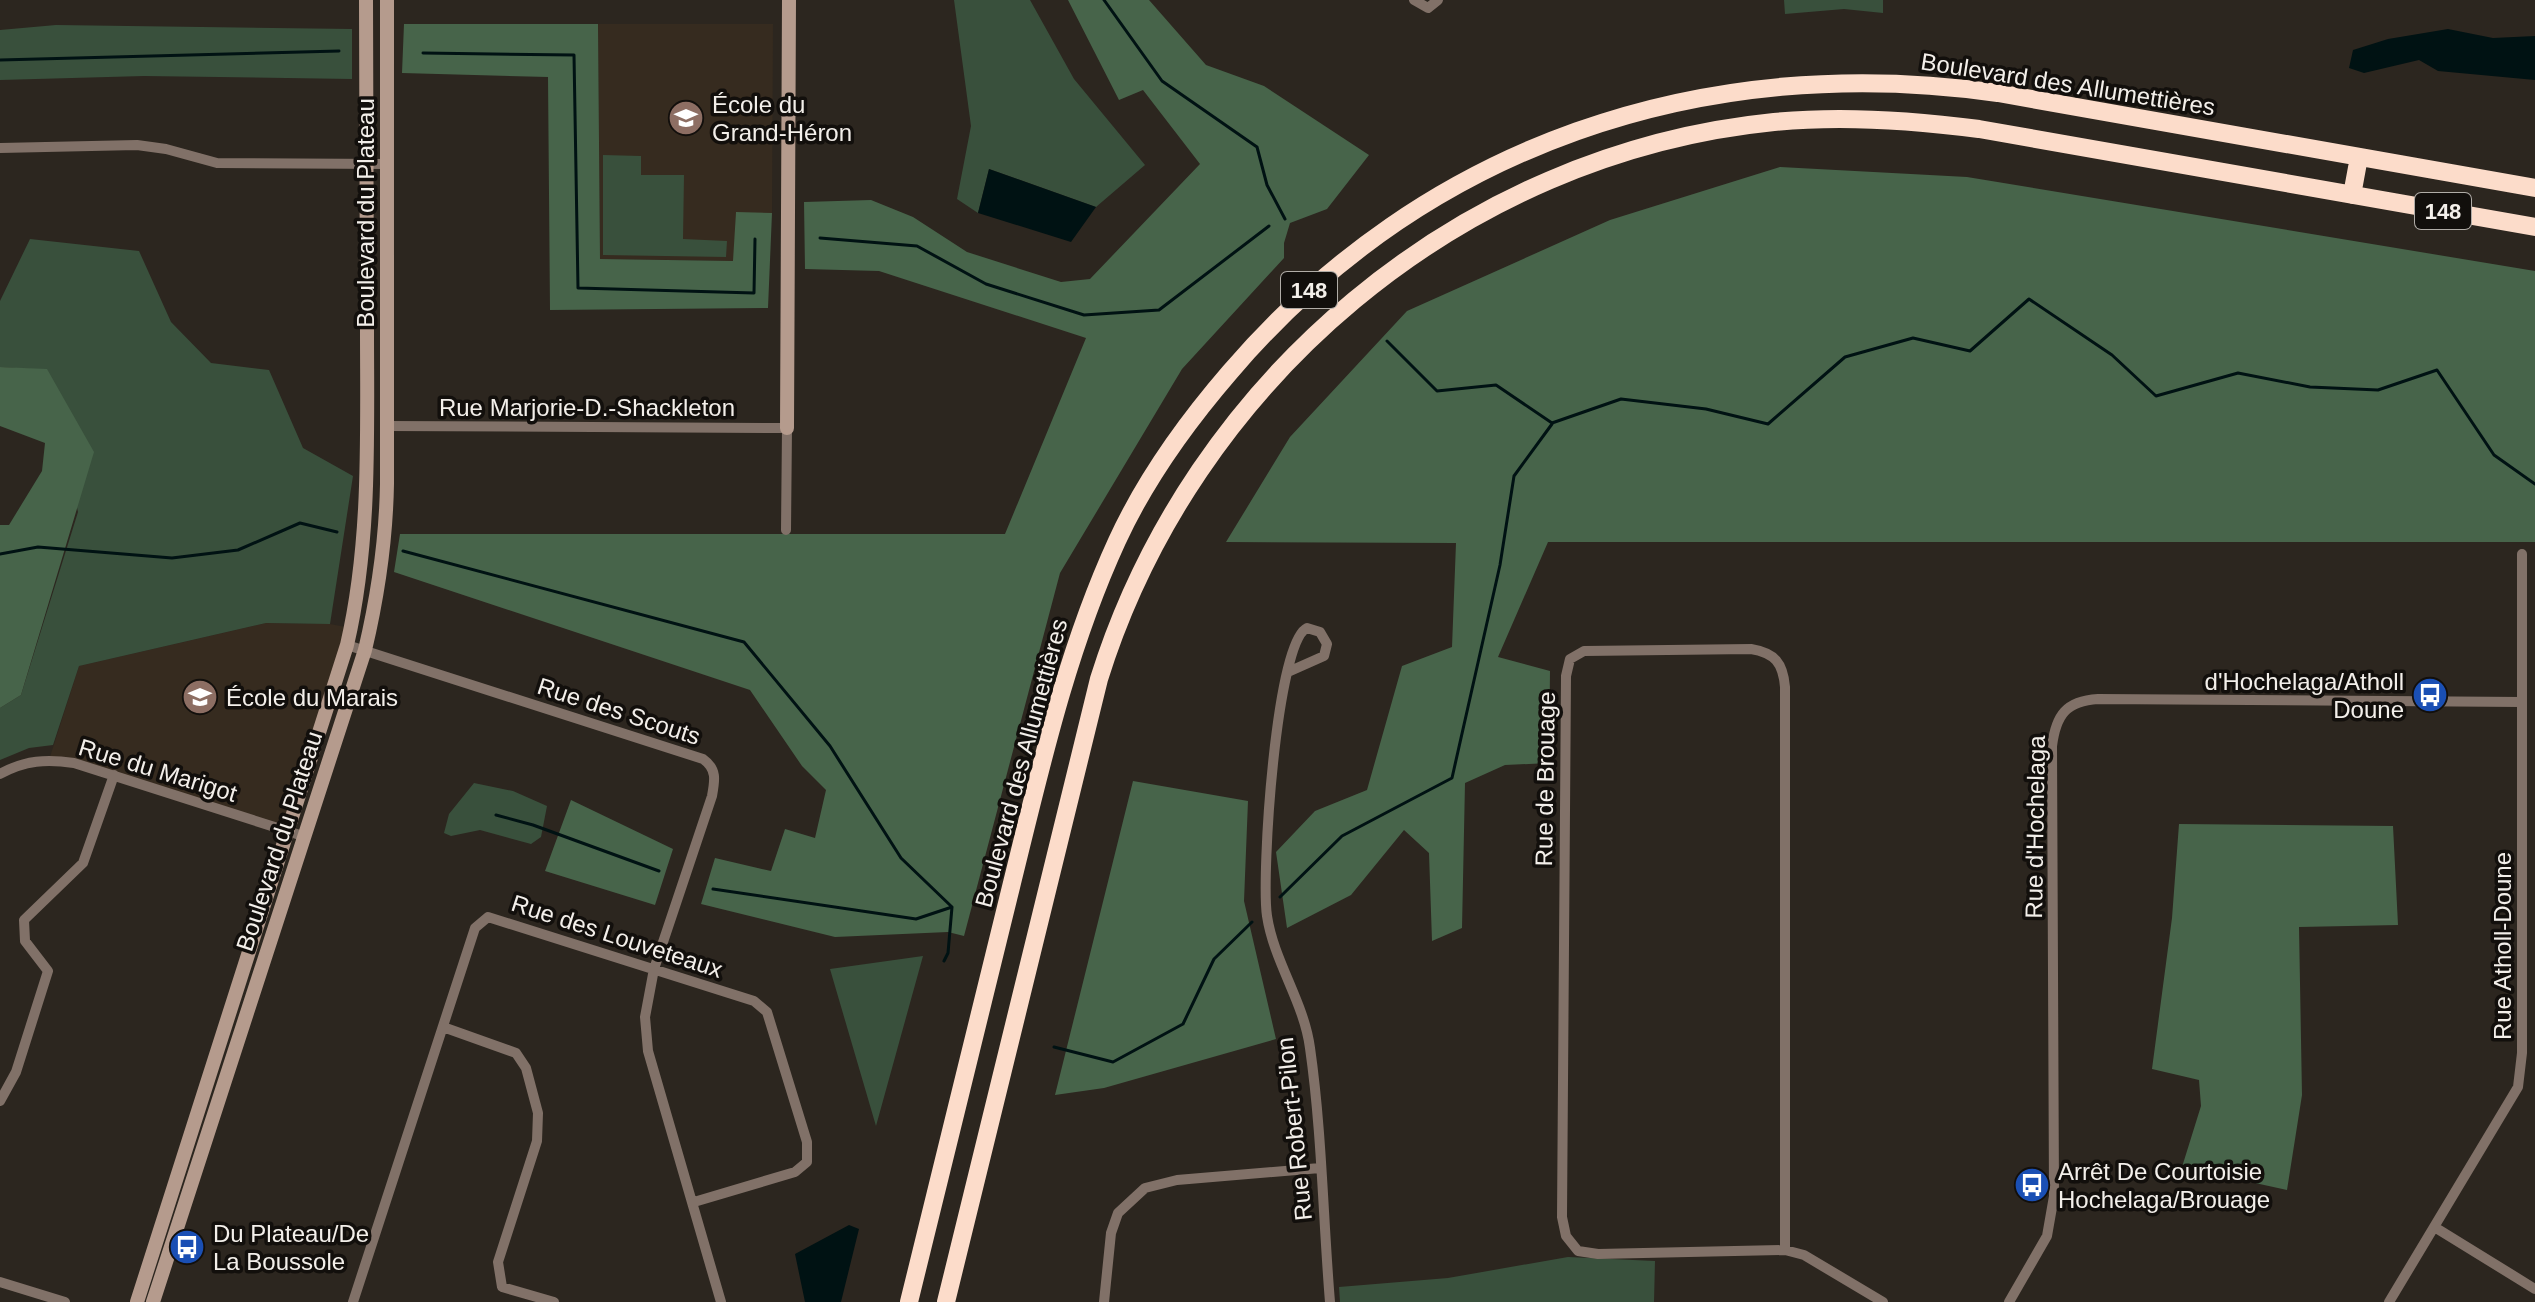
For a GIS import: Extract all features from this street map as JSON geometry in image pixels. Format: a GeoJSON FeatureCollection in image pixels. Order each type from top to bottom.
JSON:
{"type":"FeatureCollection","features":[{"type":"Feature","properties":{"kind":"highway","name":"Boulevard des Allumettières"},"geometry":{"type":"LineString","coordinates":[[909,1302],[1053,717],[1087,611],[1137,504],[1193,417],[1269,329],[1354,252],[1452,188],[1561,136],[1652,106],[1773,86],[1863,81],[1948,86],[2535,188]]}},
{"type":"Feature","properties":{"kind":"highway","name":"148"},"geometry":{"type":"LineString","coordinates":[[946,1302],[1096,690],[1130,595],[1173,510],[1231,426],[1305,343],[1380,277],[1462,223],[1572,170],[1665,142],[1784,121],[1861,118],[1979,129],[2535,227]]}},
{"type":"Feature","properties":{"kind":"highway"},"geometry":{"type":"LineString","coordinates":[[2352,195],[2359,157]]}},
{"type":"Feature","properties":{"kind":"main road","name":"Boulevard du Plateau"},"geometry":{"type":"LineString","coordinates":[[137,1302],[347,645],[361,561],[367,429],[366,0]]}},
{"type":"Feature","properties":{"kind":"main road","name":"Boulevard du Plateau"},"geometry":{"type":"LineString","coordinates":[[153,1302],[365,650],[378,590],[386,527],[387,0]]}},
{"type":"Feature","properties":{"kind":"main road"},"geometry":{"type":"LineString","coordinates":[[787,428],[789,0]]}},
{"type":"Feature","properties":{"kind":"street"},"geometry":{"type":"LineString","coordinates":[[1414,0],[1428,8],[1438,0]]}},
{"type":"Feature","properties":{"kind":"street"},"geometry":{"type":"LineString","coordinates":[[0,148],[137,145],[166,149],[217,163],[387,164]]}},
{"type":"Feature","properties":{"kind":"street","name":"Rue Marjorie-D.-Shackleton"},"geometry":{"type":"LineString","coordinates":[[386,426],[787,428]]}},
{"type":"Feature","properties":{"kind":"street"},"geometry":{"type":"LineString","coordinates":[[786,530],[787,428]]}},
{"type":"Feature","properties":{"kind":"street","name":"Rue Atholl-Doune"},"geometry":{"type":"LineString","coordinates":[[2389,1302],[2512,1101],[2521,1071],[2522,554]]}},
{"type":"Feature","properties":{"kind":"street","name":"Rue Robert-Pilon"},"geometry":{"type":"LineString","coordinates":[[1288,672],[1324,656],[1327,644],[1320,632],[1307,628],[1299,631],[1291,649],[1280,700],[1265,863],[1265,901],[1272,937],[1310,1046],[1330,1302]]}},
{"type":"Feature","properties":{"kind":"street","name":"Rue des Scouts"},"geometry":{"type":"LineString","coordinates":[[347,645],[703,759],[711,766],[715,778],[712,796],[654,969],[646,1007],[646,1040],[721,1302]]}},
{"type":"Feature","properties":{"kind":"street","name":"Rue de Brouage"},"geometry":{"type":"LineString","coordinates":[[1785,1250],[1785,687],[1781,665],[1769,653],[1751,649],[1584,651],[1570,659],[1566,676],[1562,1217],[1566,1236],[1578,1251],[1598,1254],[1785,1250],[1804,1255],[1883,1302]]}},
{"type":"Feature","properties":{"kind":"street","name":"Rue d'Hochelaga"},"geometry":{"type":"LineString","coordinates":[[2009,1302],[2047,1236],[2053,1206],[2052,746],[2059,715],[2070,704],[2098,699],[2522,702]]}},
{"type":"Feature","properties":{"kind":"street","name":"Rue du Marigot"},"geometry":{"type":"LineString","coordinates":[[0,774],[15,766],[49,760],[114,775],[303,836]]}},
{"type":"Feature","properties":{"kind":"street"},"geometry":{"type":"LineString","coordinates":[[0,1101],[16,1072],[48,971],[25,941],[24,920],[83,863],[114,775]]}},
{"type":"Feature","properties":{"kind":"street","name":"Rue des Louveteaux"},"geometry":{"type":"LineString","coordinates":[[353,1302],[475,928],[488,917],[754,1001],[764,1008],[807,1142],[807,1162],[795,1172],[694,1202]]}},
{"type":"Feature","properties":{"kind":"street"},"geometry":{"type":"LineString","coordinates":[[443,1027],[516,1053],[526,1068],[539,1132],[498,1262],[498,1276],[502,1287],[554,1302]]}},
{"type":"Feature","properties":{"kind":"street"},"geometry":{"type":"LineString","coordinates":[[1104,1302],[1111,1233],[1118,1213],[1145,1188],[1177,1180],[1320,1168]]}},
{"type":"Feature","properties":{"kind":"street"},"geometry":{"type":"LineString","coordinates":[[2436,1228],[2535,1289]]}},
{"type":"Feature","properties":{"kind":"street"},"geometry":{"type":"LineString","coordinates":[[0,1282],[65,1302]]}},
{"type":"Feature","properties":{"kind":"shaded area","name":"École du Grand-Héron"},"geometry":{"type":"Polygon","coordinates":[[[598,24],[773,24],[772,213],[736,213],[734,261],[600,259],[598,24]]]}},
{"type":"Feature","properties":{"kind":"shaded area"},"geometry":{"type":"Polygon","coordinates":[[[2448,29],[2493,38],[2535,36],[2535,80],[2438,71],[2419,60],[2364,73],[2349,68],[2353,50],[2388,39],[2448,29]]]}},
{"type":"Feature","properties":{"kind":"shaded area"},"geometry":{"type":"Polygon","coordinates":[[[989,169],[1096,207],[1071,242],[978,213],[989,169]]]}},
{"type":"Feature","properties":{"kind":"shaded area","name":"École du Marais"},"geometry":{"type":"Polygon","coordinates":[[[266,623],[330,624],[351,628],[287,831],[49,760],[79,666],[266,623]]]}},
{"type":"Feature","properties":{"kind":"shaded area"},"geometry":{"type":"Polygon","coordinates":[[[849,1225],[859,1229],[841,1302],[805,1302],[795,1254],[849,1225]]]}},
{"type":"Feature","properties":{"kind":"green space"},"geometry":{"type":"Polygon","coordinates":[[[954,0],[1030,0],[1074,79],[1145,165],[1096,207],[989,169],[978,213],[957,199],[971,126],[954,0]]]}},
{"type":"Feature","properties":{"kind":"green space"},"geometry":{"type":"Polygon","coordinates":[[[1068,0],[1149,0],[1206,65],[1264,86],[1369,155],[1327,209],[1290,223],[1284,243],[1284,258],[1182,369],[1060,573],[964,936],[948,932],[835,937],[701,904],[715,858],[771,871],[785,829],[815,838],[826,790],[802,766],[750,690],[394,572],[400,534],[1005,534],[1086,338],[879,271],[805,269],[804,202],[871,200],[913,217],[967,252],[1061,282],[1090,279],[1200,164],[1143,90],[1119,100],[1068,0]]]}},
{"type":"Feature","properties":{"kind":"green space"},"geometry":{"type":"Polygon","coordinates":[[[1784,0],[1883,0],[1883,13],[1844,9],[1785,14],[1784,0]]]}},
{"type":"Feature","properties":{"kind":"green space"},"geometry":{"type":"Polygon","coordinates":[[[404,24],[598,24],[600,259],[733,261],[736,212],[772,213],[768,308],[550,310],[548,77],[402,73],[404,24]]]}},
{"type":"Feature","properties":{"kind":"green space"},"geometry":{"type":"Polygon","coordinates":[[[56,25],[352,29],[352,79],[144,76],[0,80],[0,30],[56,25]]]}},
{"type":"Feature","properties":{"kind":"green space"},"geometry":{"type":"Polygon","coordinates":[[[603,155],[641,156],[641,175],[684,175],[683,239],[727,241],[726,257],[603,255],[603,155]]]}},
{"type":"Feature","properties":{"kind":"green space"},"geometry":{"type":"Polygon","coordinates":[[[1780,167],[1967,177],[2535,271],[2535,542],[1548,542],[1498,657],[1550,671],[1549,763],[1505,765],[1465,783],[1462,928],[1432,941],[1429,853],[1404,830],[1351,895],[1287,928],[1276,852],[1315,811],[1367,790],[1402,666],[1452,647],[1456,543],[1226,542],[1290,437],[1407,311],[1610,220],[1780,167]]]}},
{"type":"Feature","properties":{"kind":"green space"},"geometry":{"type":"Polygon","coordinates":[[[30,239],[139,251],[171,322],[211,363],[269,370],[303,448],[353,476],[330,624],[266,623],[79,666],[53,745],[29,748],[0,760],[0,708],[21,695],[78,512],[47,370],[0,367],[0,301],[30,239]]]}},
{"type":"Feature","properties":{"kind":"green space"},"geometry":{"type":"Polygon","coordinates":[[[0,367],[47,369],[94,452],[21,695],[0,708],[0,525],[9,525],[42,471],[45,443],[0,426],[0,367]]]}},
{"type":"Feature","properties":{"kind":"green space"},"geometry":{"type":"Polygon","coordinates":[[[1133,781],[1248,801],[1244,901],[1276,1039],[1104,1088],[1055,1095],[1133,781]]]}},
{"type":"Feature","properties":{"kind":"green space"},"geometry":{"type":"Polygon","coordinates":[[[474,783],[513,791],[547,806],[541,837],[531,844],[480,830],[451,836],[444,833],[449,814],[474,783]]]}},
{"type":"Feature","properties":{"kind":"green space"},"geometry":{"type":"Polygon","coordinates":[[[571,800],[673,849],[655,905],[545,871],[571,800]]]}},
{"type":"Feature","properties":{"kind":"green space"},"geometry":{"type":"Polygon","coordinates":[[[2179,824],[2393,826],[2398,925],[2299,927],[2302,1095],[2287,1190],[2182,1167],[2201,1106],[2199,1080],[2152,1069],[2172,918],[2179,824]]]}},
{"type":"Feature","properties":{"kind":"green space"},"geometry":{"type":"Polygon","coordinates":[[[923,956],[876,1126],[830,969],[923,956]]]}},
{"type":"Feature","properties":{"kind":"green space"},"geometry":{"type":"Polygon","coordinates":[[[1568,1257],[1655,1261],[1654,1302],[1340,1302],[1339,1287],[1448,1278],[1568,1257]]]}},
{"type":"Feature","properties":{"kind":"waterway"},"geometry":{"type":"LineString","coordinates":[[1104,0],[1162,81],[1257,147],[1267,185],[1285,219]]}},
{"type":"Feature","properties":{"kind":"waterway"},"geometry":{"type":"LineString","coordinates":[[0,60],[339,51]]}},
{"type":"Feature","properties":{"kind":"waterway"},"geometry":{"type":"LineString","coordinates":[[423,53],[574,55],[578,288],[754,293],[755,239]]}},
{"type":"Feature","properties":{"kind":"waterway"},"geometry":{"type":"LineString","coordinates":[[820,238],[917,246],[986,284],[1084,315],[1159,310],[1269,226]]}},
{"type":"Feature","properties":{"kind":"waterway"},"geometry":{"type":"LineString","coordinates":[[1387,341],[1437,391],[1496,385],[1552,423],[1621,399],[1706,409],[1768,424],[1845,357],[1913,338],[1970,351],[2029,299],[2112,355],[2156,396],[2238,373],[2310,387],[2378,390],[2437,370],[2494,455],[2535,484]]}},
{"type":"Feature","properties":{"kind":"waterway"},"geometry":{"type":"LineString","coordinates":[[1280,897],[1342,836],[1452,778],[1500,565],[1514,476],[1552,424]]}},
{"type":"Feature","properties":{"kind":"waterway"},"geometry":{"type":"LineString","coordinates":[[0,554],[38,547],[172,558],[238,550],[300,523],[337,532]]}},
{"type":"Feature","properties":{"kind":"waterway"},"geometry":{"type":"LineString","coordinates":[[403,551],[744,642],[830,746],[901,858],[952,907],[948,953],[944,961]]}},
{"type":"Feature","properties":{"kind":"waterway"},"geometry":{"type":"LineString","coordinates":[[496,815],[533,825],[659,871]]}},
{"type":"Feature","properties":{"kind":"waterway"},"geometry":{"type":"LineString","coordinates":[[713,889],[916,919],[952,907]]}},
{"type":"Feature","properties":{"kind":"waterway"},"geometry":{"type":"LineString","coordinates":[[1054,1047],[1113,1062],[1183,1024],[1214,959],[1252,922]]}},
{"type":"Feature","properties":{"kind":"place","name":"École du Grand-Héron"},"geometry":{"type":"Point","coordinates":[686,118]}},
{"type":"Feature","properties":{"kind":"place","name":"d'Hochelaga/Atholl Doune"},"geometry":{"type":"Point","coordinates":[2430,695]}},
{"type":"Feature","properties":{"kind":"place","name":"École du Marais"},"geometry":{"type":"Point","coordinates":[200,697]}},
{"type":"Feature","properties":{"kind":"place","name":"Arrêt De Courtoisie Hochelaga/Brouage"},"geometry":{"type":"Point","coordinates":[2032,1185]}},
{"type":"Feature","properties":{"kind":"place","name":"Du Plateau/De La Boussole"},"geometry":{"type":"Point","coordinates":[187,1247]}}]}
